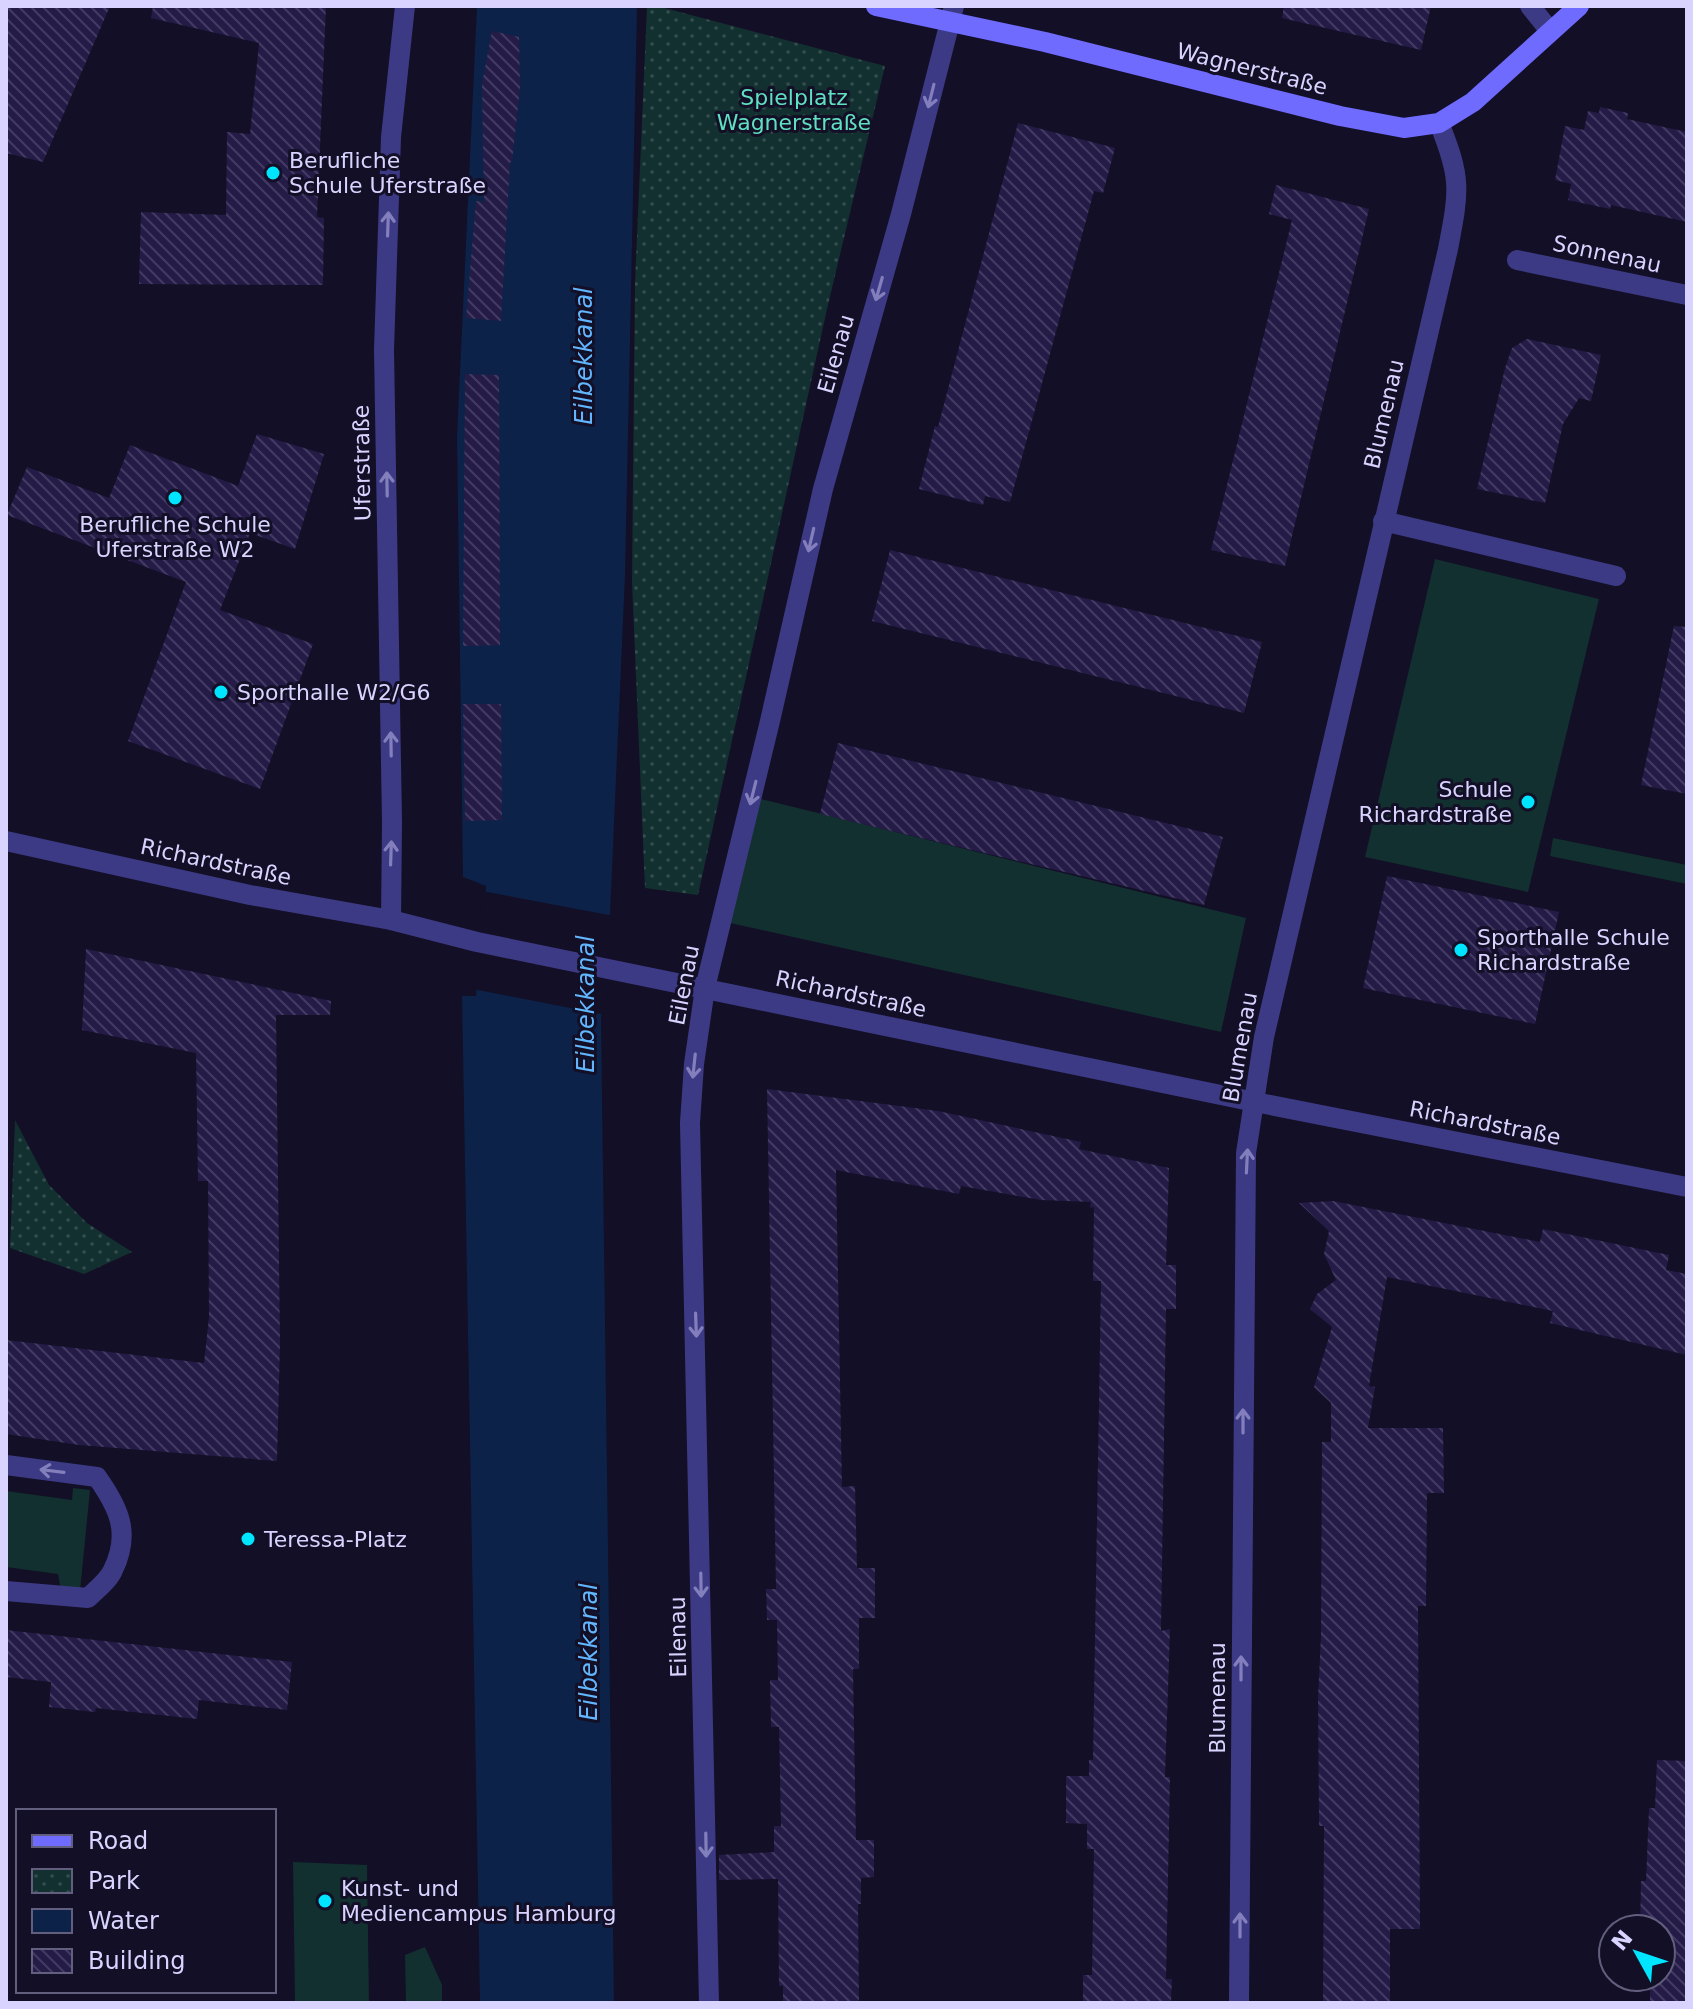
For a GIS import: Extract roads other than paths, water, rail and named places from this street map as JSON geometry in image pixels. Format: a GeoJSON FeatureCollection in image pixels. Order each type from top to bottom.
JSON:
{"type":"FeatureCollection","features":[{"type":"Feature","properties":{"kind":"main road","name":"Wagnerstraße"},"geometry":{"type":"LineString","coordinates":[[876,6],[952,13],[1390,127],[1422,127],[1439,123],[1473,102],[1579,6]]}},
{"type":"Feature","properties":{"kind":"street","name":"Uferstraße"},"geometry":{"type":"LineString","coordinates":[[391,920],[384,350],[391,137],[405,6]]}},
{"type":"Feature","properties":{"kind":"street"},"geometry":{"type":"LineString","coordinates":[[1530,6],[1550,31]]}},
{"type":"Feature","properties":{"kind":"street","name":"Eilenau"},"geometry":{"type":"LineString","coordinates":[[709,2003],[690,1123],[694,1064],[705,988],[823,489],[901,214],[952,13]]}},
{"type":"Feature","properties":{"kind":"street","name":"Blumenau"},"geometry":{"type":"LineString","coordinates":[[1239,2003],[1246,1153],[1264,1037],[1458,198],[1455,166],[1439,123]]}},
{"type":"Feature","properties":{"kind":"street","name":"Sonnenau"},"geometry":{"type":"LineString","coordinates":[[1517,260],[1687,295]]}},
{"type":"Feature","properties":{"kind":"street"},"geometry":{"type":"LineString","coordinates":[[1383,521],[1616,576]]}},
{"type":"Feature","properties":{"kind":"street","name":"Richardstraße"},"geometry":{"type":"LineString","coordinates":[[6,841],[250,895],[391,920],[477,942],[1255,1102],[1687,1187]]}},
{"type":"Feature","properties":{"kind":"street"},"geometry":{"type":"LineString","coordinates":[[6,1465],[97,1477],[117,1505],[123,1537],[113,1572],[88,1598],[6,1591]]}},
{"type":"Feature","properties":{"kind":"water","name":"Eilbekkanal"},"geometry":{"type":"Polygon","coordinates":[[[477,6],[637,6],[625,576],[610,914],[601,1020],[614,2003],[480,2003],[462,996],[476,996],[486,886],[463,877],[457,437],[477,6]]]}},
{"type":"Feature","properties":{"kind":"place","name":"Berufliche Schule Uferstraße"},"geometry":{"type":"Point","coordinates":[273,173]}},
{"type":"Feature","properties":{"kind":"place","name":"Berufliche Schule Uferstraße W2"},"geometry":{"type":"Point","coordinates":[175,498]}},
{"type":"Feature","properties":{"kind":"place","name":"Sporthalle W2/G6"},"geometry":{"type":"Point","coordinates":[221,692]}},
{"type":"Feature","properties":{"kind":"place","name":"Schule Richardstraße"},"geometry":{"type":"Point","coordinates":[1528,802]}},
{"type":"Feature","properties":{"kind":"place","name":"Sporthalle Schule Richardstraße"},"geometry":{"type":"Point","coordinates":[1461,950]}},
{"type":"Feature","properties":{"kind":"place","name":"Teressa-Platz"},"geometry":{"type":"Point","coordinates":[248,1539]}},
{"type":"Feature","properties":{"kind":"place","name":"Kunst- und Mediencampus Hamburg"},"geometry":{"type":"Point","coordinates":[325,1901]}},
{"type":"Feature","properties":{"kind":"park label","name":"Spielplatz Wagnerstraße"},"geometry":{"type":"Point","coordinates":[794,110]}}]}
